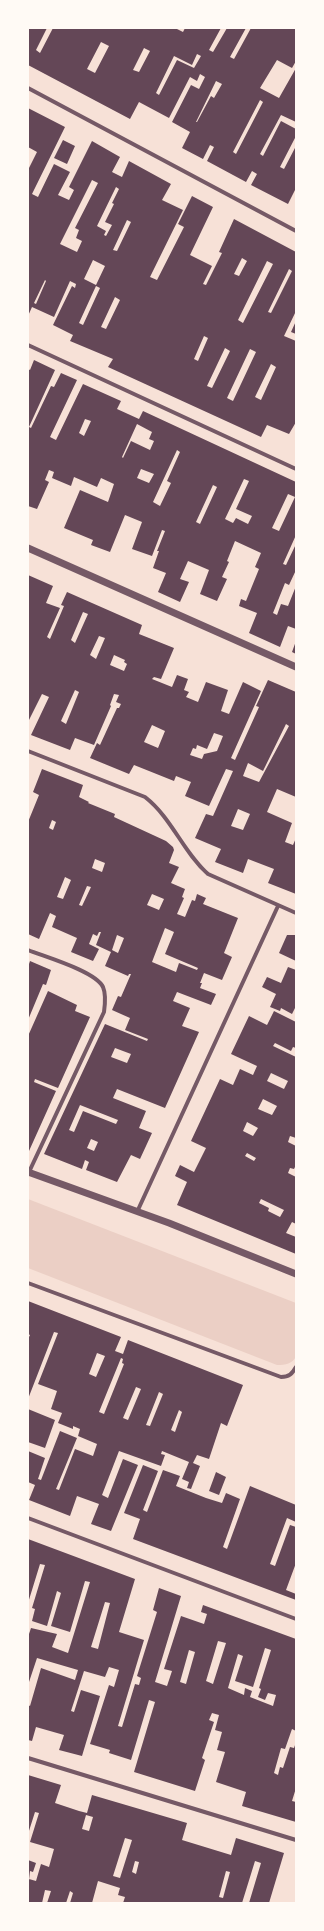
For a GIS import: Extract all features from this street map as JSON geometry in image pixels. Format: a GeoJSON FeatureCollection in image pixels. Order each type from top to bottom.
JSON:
{"type":"FeatureCollection","features":[{"type":"Feature","properties":{"kind":"street"},"geometry":{"type":"LineString","coordinates":[[28,88],[296,231]]}},
{"type":"Feature","properties":{"kind":"street"},"geometry":{"type":"LineString","coordinates":[[28,345],[296,469]]}},
{"type":"Feature","properties":{"kind":"street"},"geometry":{"type":"LineString","coordinates":[[28,548],[296,667]]}},
{"type":"Feature","properties":{"kind":"street"},"geometry":{"type":"LineString","coordinates":[[28,751],[145,797],[157,807],[197,864],[208,874],[296,913]]}},
{"type":"Feature","properties":{"kind":"street"},"geometry":{"type":"LineString","coordinates":[[137,1212],[278,906]]}},
{"type":"Feature","properties":{"kind":"street"},"geometry":{"type":"LineString","coordinates":[[28,950],[86,974],[96,980],[103,987],[105,1000],[104,1012],[29,1172],[296,1274]]}},
{"type":"Feature","properties":{"kind":"street"},"geometry":{"type":"LineString","coordinates":[[28,1283],[280,1377],[287,1377],[293,1373],[296,1367]]}},
{"type":"Feature","properties":{"kind":"street"},"geometry":{"type":"LineString","coordinates":[[28,1518],[296,1619]]}},
{"type":"Feature","properties":{"kind":"street"},"geometry":{"type":"LineString","coordinates":[[28,1758],[296,1840]]}},
{"type":"Feature","properties":{"kind":"shaded area"},"geometry":{"type":"Polygon","coordinates":[[[28,1199],[296,1303],[295,1359],[288,1364],[277,1365],[28,1268],[28,1199]]]}},
{"type":"Feature","properties":{"kind":"building"},"geometry":{"type":"Polygon","coordinates":[[[28,28],[47,28],[36,50],[40,53],[53,28],[175,28],[183,32],[185,28],[221,28],[209,50],[213,52],[227,28],[246,28],[230,57],[234,59],[251,28],[296,28],[296,61],[292,68],[277,60],[260,88],[279,98],[296,68],[296,122],[281,115],[260,154],[263,156],[281,121],[296,129],[296,136],[280,167],[284,169],[296,146],[296,188],[288,204],[251,185],[257,174],[252,171],[246,182],[207,161],[214,147],[210,145],[203,159],[182,148],[190,132],[172,122],[191,85],[199,89],[205,77],[200,74],[197,81],[190,77],[169,118],[139,102],[130,119],[28,65],[28,28]],[[101,42],[87,69],[95,73],[109,46],[101,42]],[[144,48],[133,70],[139,72],[150,51],[144,48]],[[197,54],[192,65],[174,56],[156,93],[159,95],[177,60],[194,68],[201,56],[197,54]],[[216,81],[197,122],[211,96],[214,98],[222,84],[216,81]],[[260,100],[233,152],[236,154],[263,102],[260,100]]]}},
{"type":"Feature","properties":{"kind":"building"},"geometry":{"type":"Polygon","coordinates":[[[28,108],[65,127],[32,194],[38,197],[54,164],[70,172],[58,195],[69,200],[74,190],[69,187],[92,141],[120,157],[112,172],[122,177],[129,161],[171,184],[162,200],[183,210],[150,277],[157,280],[184,227],[178,224],[192,196],[213,207],[190,255],[212,266],[203,284],[206,285],[222,253],[219,252],[234,219],[296,252],[296,311],[284,336],[296,341],[296,422],[289,434],[267,425],[261,437],[108,367],[113,359],[70,341],[73,335],[53,325],[72,286],[75,288],[76,284],[70,281],[54,317],[32,307],[28,316],[28,170],[37,152],[28,147],[28,108]],[[92,180],[60,244],[77,252],[82,241],[76,238],[79,230],[75,228],[98,183],[92,180]],[[116,187],[97,226],[106,231],[104,235],[106,236],[112,225],[105,222],[114,204],[112,203],[119,189],[116,187]],[[127,220],[113,250],[117,251],[131,222],[127,220]],[[242,258],[234,274],[239,276],[247,261],[242,258]],[[93,260],[84,279],[96,285],[105,266],[93,260]],[[267,261],[238,320],[243,323],[273,264],[267,261]],[[289,269],[268,312],[271,313],[292,271],[289,269]],[[45,280],[34,303],[36,304],[46,281],[45,280]],[[96,286],[79,323],[83,325],[100,288],[96,286]],[[115,297],[101,327],[106,329],[120,300],[115,297]],[[204,336],[194,359],[198,361],[208,338],[204,336]],[[225,348],[207,386],[212,388],[230,351],[225,348]],[[250,349],[227,398],[233,401],[256,352],[250,349]],[[271,364],[255,397],[261,400],[276,367],[271,364]]]}},
{"type":"Feature","properties":{"kind":"building"},"geometry":{"type":"Polygon","coordinates":[[[63,140],[75,146],[67,164],[54,158],[63,140]]]}},
{"type":"Feature","properties":{"kind":"building"},"geometry":{"type":"Polygon","coordinates":[[[296,321],[296,334],[291,332],[296,321]]]}},
{"type":"Feature","properties":{"kind":"building"},"geometry":{"type":"Polygon","coordinates":[[[34,360],[55,370],[29,427],[31,428],[51,386],[54,387],[61,373],[77,380],[50,437],[56,440],[83,384],[121,401],[117,409],[139,419],[143,411],[296,482],[296,535],[283,564],[286,565],[296,544],[296,570],[289,585],[285,583],[273,613],[277,615],[281,604],[288,606],[296,586],[296,629],[288,626],[280,647],[249,633],[257,613],[239,606],[241,599],[246,601],[259,569],[255,567],[261,553],[235,541],[227,561],[229,562],[222,577],[227,579],[217,601],[200,594],[209,570],[188,561],[180,579],[189,582],[180,602],[158,592],[166,573],[153,568],[159,551],[157,551],[165,531],[162,530],[152,556],[132,549],[142,522],[125,515],[110,552],[91,545],[93,540],[64,528],[80,490],[108,502],[114,484],[101,478],[97,487],[74,477],[71,486],[52,478],[54,472],[49,470],[45,480],[49,482],[37,509],[28,506],[28,369],[30,370],[34,360]],[[85,419],[79,433],[84,436],[91,421],[85,419]],[[137,424],[122,457],[123,458],[131,441],[150,450],[154,441],[149,439],[152,432],[137,424]],[[177,450],[153,502],[160,506],[171,483],[167,481],[180,452],[177,450]],[[141,469],[137,478],[149,483],[154,474],[141,469]],[[244,479],[225,519],[233,523],[236,518],[248,524],[252,516],[236,509],[249,481],[244,479]],[[213,485],[196,522],[200,524],[217,487],[213,485]],[[288,494],[272,528],[279,531],[295,497],[288,494]]]}},
{"type":"Feature","properties":{"kind":"building"},"geometry":{"type":"Polygon","coordinates":[[[28,575],[53,586],[46,603],[60,608],[47,637],[50,639],[64,606],[61,605],[67,592],[142,625],[139,634],[174,648],[161,679],[154,677],[152,679],[172,687],[177,675],[188,679],[184,690],[189,692],[186,697],[198,702],[206,682],[228,690],[221,711],[229,714],[243,682],[261,691],[231,758],[235,760],[259,707],[256,706],[268,680],[296,692],[296,797],[277,789],[267,812],[292,823],[285,842],[293,845],[296,838],[296,894],[268,883],[274,869],[248,859],[243,873],[215,862],[221,849],[195,838],[206,814],[213,816],[233,771],[226,769],[209,806],[185,796],[191,782],[176,776],[174,781],[134,765],[129,774],[90,758],[97,743],[100,745],[117,708],[119,708],[121,704],[116,702],[119,695],[114,694],[110,705],[111,706],[94,745],[75,738],[70,750],[31,735],[49,697],[42,694],[28,722],[28,575]],[[83,612],[71,640],[75,643],[88,614],[83,612]],[[99,636],[90,655],[96,659],[105,638],[99,636]],[[114,655],[110,665],[124,671],[127,664],[124,662],[125,660],[114,655]],[[75,690],[61,721],[66,724],[79,692],[75,690]],[[286,724],[263,771],[248,763],[243,776],[259,782],[289,726],[286,724]],[[152,725],[144,742],[158,748],[165,731],[152,725]],[[214,733],[207,749],[197,745],[196,749],[193,748],[190,755],[202,759],[204,754],[217,751],[223,736],[214,733]],[[238,809],[231,826],[243,830],[250,814],[238,809]]]}},
{"type":"Feature","properties":{"kind":"building"},"geometry":{"type":"Polygon","coordinates":[[[296,641],[296,654],[292,652],[296,641]]]}},
{"type":"Feature","properties":{"kind":"building"},"geometry":{"type":"Polygon","coordinates":[[[42,769],[83,785],[79,797],[89,802],[88,803],[115,814],[114,817],[166,841],[173,847],[174,850],[169,863],[179,867],[171,883],[185,889],[182,897],[184,898],[177,914],[185,917],[192,900],[195,901],[197,894],[206,898],[203,904],[238,918],[224,953],[232,957],[222,980],[204,973],[200,983],[202,983],[200,988],[216,994],[211,1005],[177,992],[173,1001],[190,1008],[182,1026],[199,1032],[165,1108],[117,1089],[113,1098],[146,1111],[139,1128],[152,1133],[140,1159],[131,1155],[117,1182],[86,1170],[89,1162],[85,1160],[82,1169],[44,1154],[105,1024],[147,1041],[148,1039],[125,1030],[130,1018],[112,1010],[118,996],[121,997],[131,974],[128,976],[105,966],[111,952],[96,945],[101,932],[99,932],[97,936],[93,934],[89,944],[99,949],[93,961],[71,952],[77,938],[52,927],[56,916],[50,913],[39,939],[28,934],[28,822],[39,795],[33,792],[42,769]],[[52,820],[49,828],[53,830],[56,822],[52,820]],[[95,859],[92,868],[102,872],[105,863],[95,859]],[[65,877],[57,897],[63,899],[71,880],[65,877]],[[87,886],[79,905],[82,906],[91,887],[87,886]],[[152,894],[147,905],[159,910],[164,899],[152,894]],[[165,928],[152,962],[176,972],[179,963],[197,970],[198,968],[165,954],[174,932],[165,928]],[[117,935],[112,950],[118,953],[124,938],[117,935]],[[115,1048],[111,1057],[127,1063],[131,1054],[115,1048]],[[80,1105],[69,1130],[74,1132],[83,1111],[116,1124],[118,1120],[80,1105]],[[91,1139],[87,1148],[94,1151],[98,1142],[91,1139]]]}},
{"type":"Feature","properties":{"kind":"building"},"geometry":{"type":"Polygon","coordinates":[[[287,935],[296,935],[296,961],[279,953],[287,935]]]}},
{"type":"Feature","properties":{"kind":"building"},"geometry":{"type":"Polygon","coordinates":[[[30,961],[51,970],[46,985],[43,984],[28,1020],[28,967],[30,961]]]}},
{"type":"Feature","properties":{"kind":"building"},"geometry":{"type":"Polygon","coordinates":[[[288,967],[296,970],[296,1006],[292,1014],[281,1008],[280,1011],[270,1007],[276,994],[262,987],[267,977],[281,983],[288,967]]]}},
{"type":"Feature","properties":{"kind":"building"},"geometry":{"type":"Polygon","coordinates":[[[48,991],[77,1005],[75,1011],[90,1017],[58,1088],[35,1079],[34,1082],[56,1091],[29,1151],[28,1036],[48,991]]]}},
{"type":"Feature","properties":{"kind":"building"},"geometry":{"type":"Polygon","coordinates":[[[274,1011],[296,1022],[296,1048],[293,1047],[291,1051],[275,1043],[273,1046],[296,1057],[296,1138],[290,1136],[288,1142],[296,1146],[296,1165],[294,1169],[290,1168],[288,1173],[296,1177],[296,1224],[292,1222],[286,1233],[296,1237],[296,1254],[177,1205],[187,1182],[175,1176],[180,1165],[194,1172],[206,1148],[191,1141],[220,1079],[233,1085],[240,1069],[253,1075],[257,1066],[231,1054],[249,1016],[267,1025],[274,1011]],[[271,1073],[267,1081],[284,1089],[288,1081],[271,1073]],[[263,1099],[258,1109],[272,1115],[277,1106],[263,1099]],[[247,1122],[243,1131],[253,1136],[258,1128],[247,1122]],[[247,1153],[245,1156],[254,1161],[256,1158],[247,1153]],[[261,1199],[259,1203],[269,1208],[268,1211],[280,1217],[284,1210],[261,1199]]]}},
{"type":"Feature","properties":{"kind":"building"},"geometry":{"type":"Polygon","coordinates":[[[28,1301],[121,1337],[115,1351],[123,1354],[128,1340],[243,1385],[227,1426],[221,1423],[209,1459],[197,1455],[193,1463],[200,1466],[191,1489],[187,1488],[189,1482],[182,1479],[189,1462],[162,1451],[161,1454],[165,1455],[161,1466],[119,1451],[102,1495],[108,1498],[123,1459],[138,1465],[111,1531],[91,1524],[99,1504],[77,1496],[70,1516],[29,1500],[35,1485],[28,1482],[28,1451],[45,1458],[38,1479],[41,1480],[60,1431],[77,1438],[56,1489],[59,1490],[75,1449],[93,1456],[97,1444],[78,1436],[80,1429],[73,1426],[73,1429],[58,1423],[62,1413],[51,1409],[57,1391],[38,1384],[58,1333],[54,1332],[28,1399],[28,1339],[30,1335],[28,1334],[28,1301]],[[97,1353],[89,1374],[96,1377],[105,1356],[97,1353]],[[121,1358],[99,1412],[104,1414],[124,1364],[122,1363],[123,1359],[121,1358]],[[136,1387],[123,1418],[128,1420],[141,1389],[136,1387]],[[159,1392],[146,1425],[150,1426],[163,1394],[159,1392]],[[179,1410],[171,1430],[175,1432],[182,1412],[179,1410]]]}},
{"type":"Feature","properties":{"kind":"building"},"geometry":{"type":"Polygon","coordinates":[[[28,1409],[55,1420],[45,1448],[28,1442],[28,1409]]]}},
{"type":"Feature","properties":{"kind":"building"},"geometry":{"type":"Polygon","coordinates":[[[143,1465],[158,1471],[143,1510],[147,1512],[163,1470],[180,1476],[176,1486],[206,1498],[222,1503],[226,1493],[240,1499],[223,1547],[227,1549],[250,1486],[296,1505],[296,1522],[287,1518],[270,1564],[275,1566],[290,1525],[296,1527],[296,1563],[286,1590],[296,1594],[296,1600],[133,1539],[140,1519],[124,1513],[143,1465]]]}},
{"type":"Feature","properties":{"kind":"building"},"geometry":{"type":"Polygon","coordinates":[[[216,1472],[226,1477],[219,1495],[209,1491],[216,1472]]]}},
{"type":"Feature","properties":{"kind":"building"},"geometry":{"type":"Polygon","coordinates":[[[28,1539],[135,1579],[119,1632],[144,1640],[118,1726],[122,1727],[135,1684],[139,1685],[141,1678],[137,1676],[157,1612],[153,1610],[159,1588],[181,1596],[155,1682],[167,1686],[172,1671],[164,1669],[181,1616],[204,1624],[207,1614],[201,1612],[203,1605],[296,1639],[296,1731],[292,1729],[285,1749],[281,1748],[274,1773],[278,1775],[280,1767],[283,1768],[290,1747],[294,1748],[296,1742],[296,1788],[292,1801],[296,1802],[296,1822],[242,1806],[246,1792],[216,1782],[225,1752],[217,1750],[222,1732],[215,1730],[219,1715],[212,1713],[209,1720],[214,1722],[202,1758],[205,1760],[195,1791],[134,1772],[155,1702],[149,1700],[131,1760],[109,1753],[110,1750],[90,1744],[109,1685],[114,1687],[119,1670],[109,1667],[105,1677],[84,1671],[71,1711],[74,1712],[81,1690],[100,1696],[82,1756],[59,1750],[64,1735],[36,1727],[32,1741],[28,1740],[28,1705],[30,1706],[41,1668],[75,1680],[78,1670],[37,1658],[28,1685],[28,1637],[31,1628],[57,1634],[52,1647],[68,1653],[90,1582],[85,1581],[70,1632],[51,1626],[61,1593],[57,1591],[47,1626],[32,1621],[35,1609],[32,1608],[45,1565],[40,1564],[28,1603],[28,1539]],[[105,1602],[91,1647],[98,1649],[110,1603],[105,1602]],[[218,1641],[206,1681],[213,1684],[226,1643],[218,1641]],[[265,1648],[253,1687],[235,1681],[243,1656],[238,1654],[228,1688],[244,1695],[245,1688],[252,1691],[250,1697],[273,1706],[276,1695],[268,1693],[265,1700],[258,1697],[261,1689],[259,1688],[271,1650],[265,1648]],[[189,1650],[180,1682],[186,1684],[195,1652],[189,1650]]]}},
{"type":"Feature","properties":{"kind":"building"},"geometry":{"type":"Polygon","coordinates":[[[28,1775],[61,1785],[55,1803],[79,1811],[87,1813],[92,1795],[187,1823],[182,1840],[231,1855],[236,1838],[284,1853],[269,1903],[249,1903],[261,1863],[255,1861],[242,1903],[123,1903],[125,1897],[118,1895],[120,1888],[98,1881],[92,1903],[70,1903],[73,1893],[70,1891],[66,1903],[47,1903],[51,1891],[45,1890],[42,1903],[28,1903],[29,1879],[36,1881],[41,1864],[49,1867],[54,1849],[30,1842],[39,1813],[35,1812],[28,1834],[28,1775]],[[86,1815],[82,1829],[89,1831],[93,1817],[86,1815]],[[125,1838],[113,1876],[120,1878],[132,1840],[125,1838]],[[135,1861],[132,1872],[136,1874],[139,1862],[135,1861]],[[226,1871],[219,1897],[223,1898],[230,1872],[226,1871]]]}},
{"type":"Feature","properties":{"kind":"building"},"geometry":{"type":"Polygon","coordinates":[[[28,1860],[36,1863],[33,1872],[30,1871],[29,1880],[28,1860]]]}}]}
